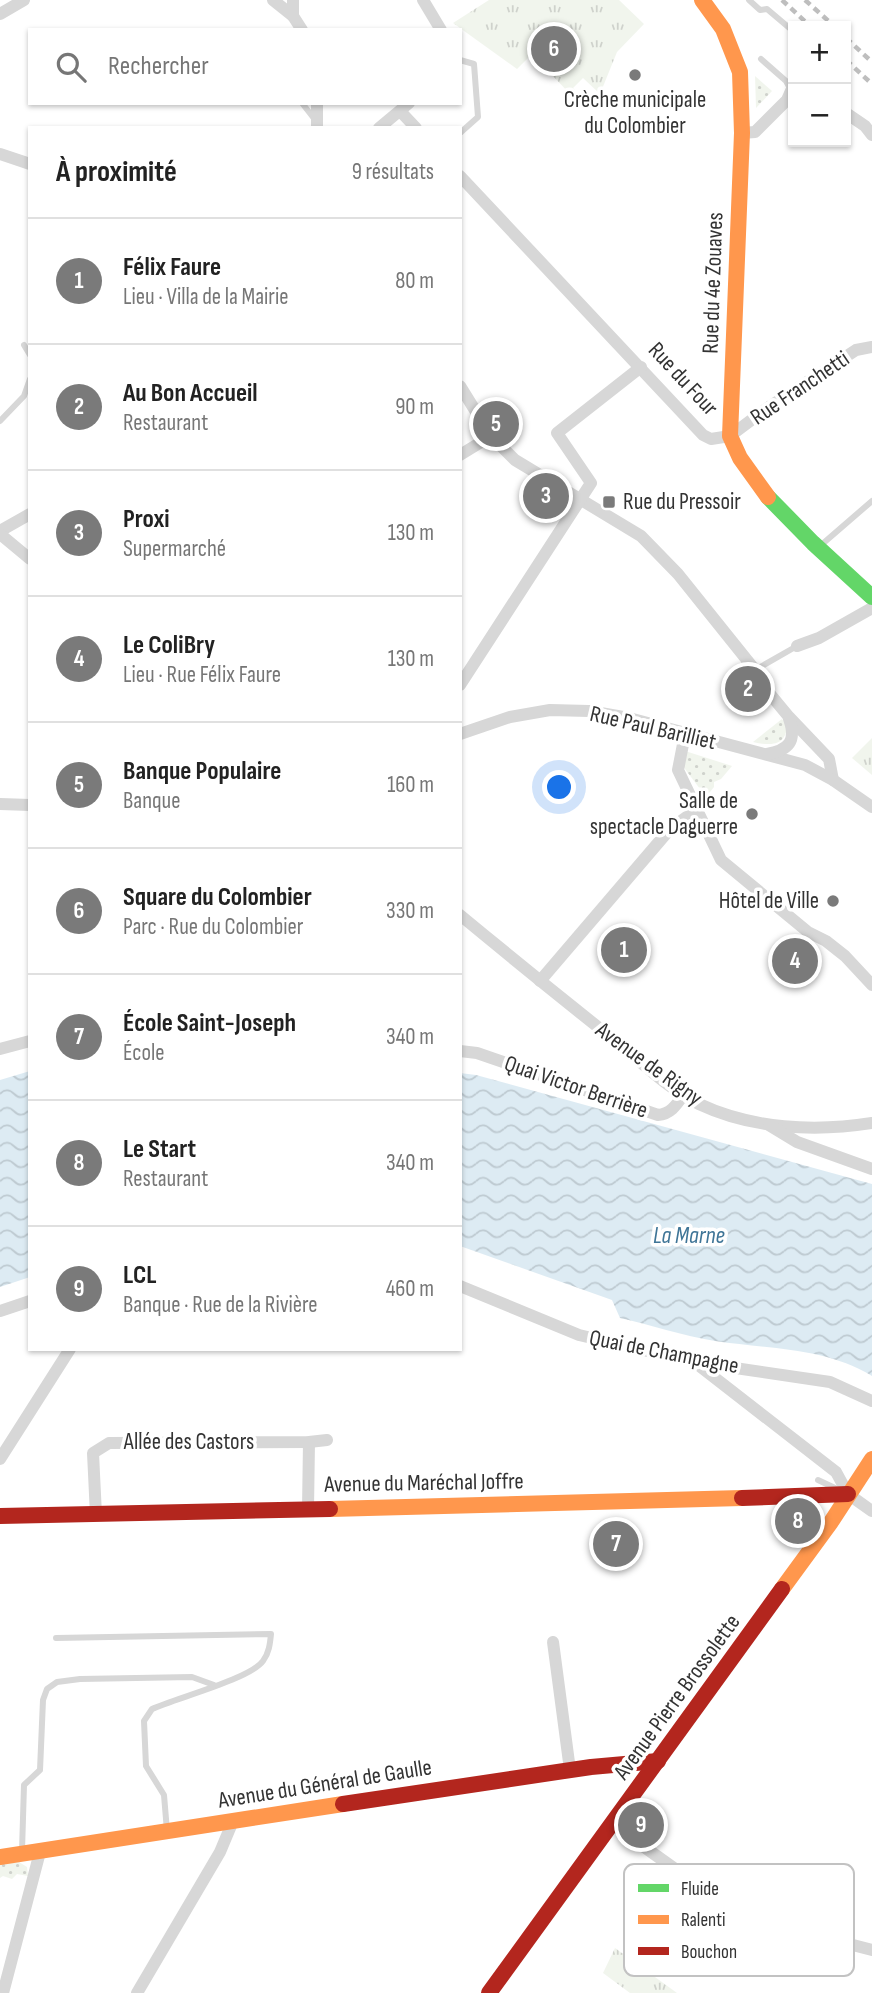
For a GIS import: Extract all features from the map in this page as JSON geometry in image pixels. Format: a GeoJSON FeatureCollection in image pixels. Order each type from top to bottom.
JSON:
{"type":"FeatureCollection","features":[{"type":"Feature","properties":{"kind":"street"},"geometry":{"type":"LineString","coordinates":[[0,14],[24,0]]}},
{"type":"Feature","properties":{"kind":"street"},"geometry":{"type":"LineString","coordinates":[[273,0],[296,24]]}},
{"type":"Feature","properties":{"kind":"street"},"geometry":{"type":"LineString","coordinates":[[293,0],[296,24]]}},
{"type":"Feature","properties":{"kind":"street"},"geometry":{"type":"LineString","coordinates":[[423,0],[440,28]]}},
{"type":"Feature","properties":{"kind":"street","name":"Rue du 4e Zouaves"},"geometry":{"type":"LineString","coordinates":[[702,0],[723,29],[740,72],[742,133],[730,436]]}},
{"type":"Feature","properties":{"kind":"street"},"geometry":{"type":"LineString","coordinates":[[742,133],[755,132],[788,98]]}},
{"type":"Feature","properties":{"kind":"street"},"geometry":{"type":"LineString","coordinates":[[316,124],[317,105]]}},
{"type":"Feature","properties":{"kind":"street"},"geometry":{"type":"LineString","coordinates":[[381,126],[405,107],[415,126]]}},
{"type":"Feature","properties":{"kind":"street"},"geometry":{"type":"LineString","coordinates":[[851,116],[866,126],[872,135]]}},
{"type":"Feature","properties":{"kind":"street"},"geometry":{"type":"LineString","coordinates":[[0,154],[28,163]]}},
{"type":"Feature","properties":{"kind":"street","name":"Rue du Four"},"geometry":{"type":"LineString","coordinates":[[462,178],[703,435],[711,439],[730,436],[736,453],[754,481],[872,597]]}},
{"type":"Feature","properties":{"kind":"street","name":"Rue Franchetti"},"geometry":{"type":"LineString","coordinates":[[730,436],[766,408],[856,349],[872,347]]}},
{"type":"Feature","properties":{"kind":"street"},"geometry":{"type":"LineString","coordinates":[[462,682],[591,483],[557,433],[641,367]]}},
{"type":"Feature","properties":{"kind":"street"},"geometry":{"type":"LineString","coordinates":[[462,389],[491,436],[515,460],[641,536],[678,574],[755,670],[765,688],[829,760],[833,780]]}},
{"type":"Feature","properties":{"kind":"street"},"geometry":{"type":"LineString","coordinates":[[462,454],[491,436]]}},
{"type":"Feature","properties":{"kind":"street"},"geometry":{"type":"LineString","coordinates":[[28,515],[0,532],[28,557]]}},
{"type":"Feature","properties":{"kind":"street"},"geometry":{"type":"LineString","coordinates":[[797,646],[819,638],[872,608]]}},
{"type":"Feature","properties":{"kind":"street","name":"Rue Paul Barilliet"},"geometry":{"type":"LineString","coordinates":[[462,733],[510,717],[550,710],[589,710],[629,718],[805,765],[833,780],[872,807]]}},
{"type":"Feature","properties":{"kind":"street"},"geometry":{"type":"LineString","coordinates":[[763,755],[780,751],[790,743],[793,732],[789,717]]}},
{"type":"Feature","properties":{"kind":"street"},"geometry":{"type":"LineString","coordinates":[[685,734],[678,770],[721,860],[808,932],[826,941],[845,956],[872,985]]}},
{"type":"Feature","properties":{"kind":"street"},"geometry":{"type":"LineString","coordinates":[[0,804],[28,805]]}},
{"type":"Feature","properties":{"kind":"street"},"geometry":{"type":"LineString","coordinates":[[540,981],[670,829],[696,810]]}},
{"type":"Feature","properties":{"kind":"street","name":"Avenue de Rigny"},"geometry":{"type":"LineString","coordinates":[[462,917],[662,1079],[698,1103],[768,1125],[820,1127],[872,1122]]}},
{"type":"Feature","properties":{"kind":"street"},"geometry":{"type":"LineString","coordinates":[[0,1049],[28,1042]]}},
{"type":"Feature","properties":{"kind":"street","name":"Quai Victor Berrière"},"geometry":{"type":"LineString","coordinates":[[462,1051],[477,1053],[658,1115],[671,1110],[684,1094]]}},
{"type":"Feature","properties":{"kind":"street"},"geometry":{"type":"LineString","coordinates":[[768,1125],[797,1142],[872,1170]]}},
{"type":"Feature","properties":{"kind":"street","name":"Quai de Champagne"},"geometry":{"type":"LineString","coordinates":[[462,1287],[579,1335],[694,1362],[830,1382],[872,1401]]}},
{"type":"Feature","properties":{"kind":"street"},"geometry":{"type":"LineString","coordinates":[[0,1311],[28,1302]]}},
{"type":"Feature","properties":{"kind":"street"},"geometry":{"type":"LineString","coordinates":[[0,1459],[69,1351]]}},
{"type":"Feature","properties":{"kind":"street"},"geometry":{"type":"LineString","coordinates":[[694,1362],[836,1472],[848,1494],[872,1511]]}},
{"type":"Feature","properties":{"kind":"street","name":"Allée des Castors"},"geometry":{"type":"LineString","coordinates":[[96,1516],[93,1453],[109,1443],[327,1440]]}},
{"type":"Feature","properties":{"kind":"street"},"geometry":{"type":"LineString","coordinates":[[308,1509],[309,1442]]}},
{"type":"Feature","properties":{"kind":"street","name":"Avenue Pierre Brossolette"},"geometry":{"type":"LineString","coordinates":[[489,1993],[831,1522],[872,1459]]}},
{"type":"Feature","properties":{"kind":"street","name":"Avenue du Maréchal Joffre"},"geometry":{"type":"LineString","coordinates":[[0,1516],[96,1516],[848,1494]]}},
{"type":"Feature","properties":{"kind":"street"},"geometry":{"type":"LineString","coordinates":[[553,1642],[570,1770]]}},
{"type":"Feature","properties":{"kind":"street","name":"Avenue du Général de Gaulle"},"geometry":{"type":"LineString","coordinates":[[0,1857],[570,1770],[658,1761]]}},
{"type":"Feature","properties":{"kind":"street"},"geometry":{"type":"LineString","coordinates":[[137,1993],[220,1852],[233,1821]]}},
{"type":"Feature","properties":{"kind":"street"},"geometry":{"type":"LineString","coordinates":[[612,1824],[668,1864]]}},
{"type":"Feature","properties":{"kind":"street"},"geometry":{"type":"LineString","coordinates":[[3,1993],[40,1852]]}},
{"type":"Feature","properties":{"kind":"street"},"geometry":{"type":"LineString","coordinates":[[854,1945],[872,1950]]}},
{"type":"Feature","properties":{"kind":"lane"},"geometry":{"type":"LineString","coordinates":[[750,0],[760,10],[767,9],[788,27]]}},
{"type":"Feature","properties":{"kind":"lane"},"geometry":{"type":"LineString","coordinates":[[761,59],[788,85]]}},
{"type":"Feature","properties":{"kind":"lane"},"geometry":{"type":"LineString","coordinates":[[462,61],[474,64],[478,117],[462,131]]}},
{"type":"Feature","properties":{"kind":"lane"},"geometry":{"type":"LineString","coordinates":[[303,105],[316,124]]}},
{"type":"Feature","properties":{"kind":"lane"},"geometry":{"type":"LineString","coordinates":[[24,345],[28,352]]}},
{"type":"Feature","properties":{"kind":"lane"},"geometry":{"type":"LineString","coordinates":[[0,421],[24,396],[28,385]]}},
{"type":"Feature","properties":{"kind":"lane"},"geometry":{"type":"LineString","coordinates":[[819,547],[872,501]]}},
{"type":"Feature","properties":{"kind":"lane"},"geometry":{"type":"LineString","coordinates":[[755,670],[797,646]]}},
{"type":"Feature","properties":{"kind":"lane"},"geometry":{"type":"LineString","coordinates":[[818,1480],[848,1494]]}},
{"type":"Feature","properties":{"kind":"lane"},"geometry":{"type":"LineString","coordinates":[[56,1639],[271,1634],[270,1647],[262,1662],[244,1675],[152,1709],[144,1721],[146,1766],[164,1795],[167,1831]]}},
{"type":"Feature","properties":{"kind":"lane"},"geometry":{"type":"LineString","coordinates":[[22,1854],[24,1786],[40,1770],[43,1700],[47,1689],[57,1682],[99,1679],[192,1677],[214,1685]]}},
{"type":"Feature","properties":{"kind":"green space"},"geometry":{"type":"Polygon","coordinates":[[[489,0],[619,0],[644,24],[617,52],[600,94],[583,78],[573,88],[575,90],[571,95],[532,54],[517,69],[453,23],[489,0]]]}},
{"type":"Feature","properties":{"kind":"green space"},"geometry":{"type":"Polygon","coordinates":[[[755,76],[772,91],[756,108],[755,76]]]}},
{"type":"Feature","properties":{"kind":"green space"},"geometry":{"type":"Polygon","coordinates":[[[782,719],[787,726],[784,738],[771,744],[753,742],[782,719]]]}},
{"type":"Feature","properties":{"kind":"green space"},"geometry":{"type":"Polygon","coordinates":[[[872,738],[872,775],[852,758],[872,738]]]}},
{"type":"Feature","properties":{"kind":"green space"},"geometry":{"type":"Polygon","coordinates":[[[682,750],[732,766],[721,779],[714,782],[714,787],[706,797],[676,757],[682,750]]]}},
{"type":"Feature","properties":{"kind":"green space"},"geometry":{"type":"Polygon","coordinates":[[[19,1862],[27,1867],[28,1876],[17,1874],[12,1879],[3,1876],[0,1878],[0,1864],[19,1862]]]}},
{"type":"Feature","properties":{"kind":"green space"},"geometry":{"type":"Polygon","coordinates":[[[615,1948],[624,1955],[624,1976],[654,1976],[677,1993],[630,1993],[603,1973],[615,1948]]]}},
{"type":"Feature","properties":{"kind":"water"},"geometry":{"type":"Polygon","coordinates":[[[28,1072],[28,1278],[0,1287],[0,1080],[28,1072]]]}},
{"type":"Feature","properties":{"kind":"water","name":"La Marne"},"geometry":{"type":"Polygon","coordinates":[[[462,1073],[872,1184],[872,1376],[854,1366],[816,1354],[703,1339],[620,1318],[612,1300],[462,1247],[462,1073]]]}},
{"type":"Feature","properties":{"kind":"railway"},"geometry":{"type":"LineString","coordinates":[[782,0],[805,21]]}},
{"type":"Feature","properties":{"kind":"railway"},"geometry":{"type":"LineString","coordinates":[[805,0],[828,21]]}},
{"type":"Feature","properties":{"kind":"railway"},"geometry":{"type":"LineString","coordinates":[[851,43],[872,62]]}},
{"type":"Feature","properties":{"kind":"railway"},"geometry":{"type":"LineString","coordinates":[[851,65],[872,84]]}},
{"type":"Feature","properties":{"kind":"traffic: fast"},"geometry":{"type":"LineString","coordinates":[[768,497],[872,597]]}},
{"type":"Feature","properties":{"kind":"traffic: slow"},"geometry":{"type":"LineString","coordinates":[[702,0],[723,29],[740,72],[742,133],[730,436],[740,458],[768,497]]}},
{"type":"Feature","properties":{"kind":"traffic: slow"},"geometry":{"type":"LineString","coordinates":[[782,1589],[831,1522],[872,1459]]}},
{"type":"Feature","properties":{"kind":"traffic: slow"},"geometry":{"type":"LineString","coordinates":[[330,1509],[742,1498]]}},
{"type":"Feature","properties":{"kind":"traffic: slow"},"geometry":{"type":"LineString","coordinates":[[0,1857],[343,1804]]}},
{"type":"Feature","properties":{"kind":"traffic: jam"},"geometry":{"type":"LineString","coordinates":[[742,1498],[848,1494]]}},
{"type":"Feature","properties":{"kind":"traffic: jam"},"geometry":{"type":"LineString","coordinates":[[0,1516],[330,1509]]}},
{"type":"Feature","properties":{"kind":"traffic: jam"},"geometry":{"type":"LineString","coordinates":[[489,1993],[782,1589]]}},
{"type":"Feature","properties":{"kind":"traffic: jam"},"geometry":{"type":"LineString","coordinates":[[343,1804],[591,1767],[658,1761]]}},
{"type":"Feature","properties":{"kind":"place","name":"Square du Colombier"},"geometry":{"type":"Point","coordinates":[554,49]}},
{"type":"Feature","properties":{"kind":"place","name":"Crèche municipale du Colombier"},"geometry":{"type":"Point","coordinates":[635,75]}},
{"type":"Feature","properties":{"kind":"place","name":"Banque Populaire"},"geometry":{"type":"Point","coordinates":[496,424]}},
{"type":"Feature","properties":{"kind":"place","name":"Proxi"},"geometry":{"type":"Point","coordinates":[546,496]}},
{"type":"Feature","properties":{"kind":"place","name":"Rue du Pressoir"},"geometry":{"type":"Point","coordinates":[609,502]}},
{"type":"Feature","properties":{"kind":"place","name":"Au Bon Accueil"},"geometry":{"type":"Point","coordinates":[748,689]}},
{"type":"Feature","properties":{"kind":"place","name":"Salle de spectacle Daguerre"},"geometry":{"type":"Point","coordinates":[752,814]}},
{"type":"Feature","properties":{"kind":"place","name":"Hôtel de Ville"},"geometry":{"type":"Point","coordinates":[833,901]}},
{"type":"Feature","properties":{"kind":"place","name":"Félix Faure"},"geometry":{"type":"Point","coordinates":[624,950]}},
{"type":"Feature","properties":{"kind":"place","name":"Le ColiBry"},"geometry":{"type":"Point","coordinates":[795,961]}},
{"type":"Feature","properties":{"kind":"place","name":"Le Start"},"geometry":{"type":"Point","coordinates":[798,1521]}},
{"type":"Feature","properties":{"kind":"place","name":"École Saint-Joseph"},"geometry":{"type":"Point","coordinates":[616,1544]}},
{"type":"Feature","properties":{"kind":"place","name":"LCL"},"geometry":{"type":"Point","coordinates":[641,1825]}}]}
